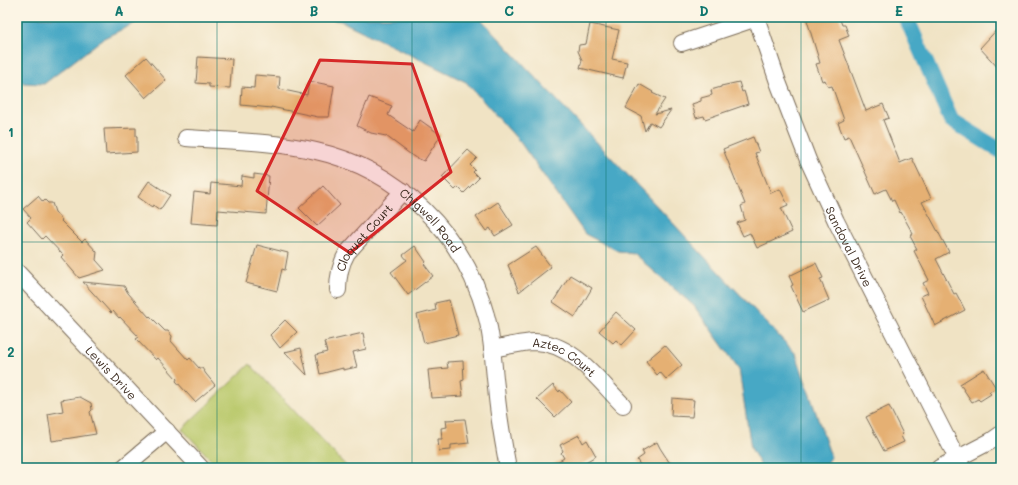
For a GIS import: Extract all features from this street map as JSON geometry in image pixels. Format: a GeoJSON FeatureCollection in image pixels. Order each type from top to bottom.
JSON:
{"type":"FeatureCollection","features":[{"type":"Feature","properties":{"kind":"street"},"geometry":{"type":"LineString","coordinates":[[682,43],[757,18]]}},
{"type":"Feature","properties":{"kind":"street","name":"Sandoval Drive"},"geometry":{"type":"LineString","coordinates":[[757,18],[778,82],[808,160],[827,201],[959,463]]}},
{"type":"Feature","properties":{"kind":"street","name":"Chigwell Road"},"geometry":{"type":"LineString","coordinates":[[186,138],[273,144],[316,151],[343,158],[369,169],[403,191],[428,213],[447,235],[464,260],[479,292],[487,317],[492,349],[499,422],[508,468]]}},
{"type":"Feature","properties":{"kind":"street","name":"Cloquet Court"},"geometry":{"type":"LineString","coordinates":[[338,290],[340,265],[347,253],[403,191]]}},
{"type":"Feature","properties":{"kind":"street","name":"Lewis Drive"},"geometry":{"type":"LineString","coordinates":[[17,272],[201,468]]}},
{"type":"Feature","properties":{"kind":"street","name":"Aztec Court"},"geometry":{"type":"LineString","coordinates":[[492,349],[534,342],[558,347],[580,361],[623,405]]}},
{"type":"Feature","properties":{"kind":"street"},"geometry":{"type":"LineString","coordinates":[[123,468],[167,431]]}},
{"type":"Feature","properties":{"kind":"street"},"geometry":{"type":"LineString","coordinates":[[938,468],[959,463],[1001,434]]}},
{"type":"Feature","properties":{"kind":"highlighted area"},"geometry":{"type":"Polygon","coordinates":[[[320,60],[412,64],[451,172],[350,253],[257,191],[320,60]]]}},
{"type":"Feature","properties":{"kind":"green space"},"geometry":{"type":"Polygon","coordinates":[[[250,364],[348,468],[219,468],[182,429],[250,364]]]}},
{"type":"Feature","properties":{"kind":"water"},"geometry":{"type":"Polygon","coordinates":[[[17,17],[148,17],[104,38],[44,84],[23,83],[17,77],[17,17]]]}},
{"type":"Feature","properties":{"kind":"water"},"geometry":{"type":"Polygon","coordinates":[[[320,17],[479,17],[796,354],[831,457],[824,468],[762,468],[751,448],[739,369],[694,306],[633,253],[618,251],[585,234],[520,142],[466,82],[341,21],[320,17]]]}},
{"type":"Feature","properties":{"kind":"building"},"geometry":{"type":"Polygon","coordinates":[[[806,17],[839,17],[842,25],[845,25],[849,36],[839,40],[866,111],[883,104],[889,118],[883,120],[900,163],[912,158],[931,198],[922,202],[949,252],[936,259],[954,294],[956,293],[965,310],[935,326],[921,296],[928,293],[923,283],[929,280],[914,251],[917,249],[910,236],[913,234],[894,200],[892,201],[886,189],[875,194],[849,136],[844,138],[838,123],[844,120],[832,86],[828,87],[825,80],[822,81],[816,64],[820,63],[806,17]]]}},
{"type":"Feature","properties":{"kind":"building"},"geometry":{"type":"Polygon","coordinates":[[[590,24],[619,30],[612,59],[627,62],[623,78],[580,68],[582,60],[578,51],[579,45],[586,44],[590,24]]]}},
{"type":"Feature","properties":{"kind":"building"},"geometry":{"type":"Polygon","coordinates":[[[1001,25],[1001,71],[980,48],[1001,25]]]}},
{"type":"Feature","properties":{"kind":"building"},"geometry":{"type":"Polygon","coordinates":[[[146,57],[166,80],[146,98],[126,75],[146,57]]]}},
{"type":"Feature","properties":{"kind":"building"},"geometry":{"type":"Polygon","coordinates":[[[198,57],[232,59],[230,88],[209,87],[209,84],[196,83],[198,57]]]}},
{"type":"Feature","properties":{"kind":"building"},"geometry":{"type":"Polygon","coordinates":[[[255,75],[280,77],[279,89],[307,95],[309,81],[334,86],[329,117],[318,117],[271,107],[241,105],[242,87],[254,88],[255,75]]]}},
{"type":"Feature","properties":{"kind":"building"},"geometry":{"type":"Polygon","coordinates":[[[739,82],[742,92],[744,91],[748,104],[705,119],[704,116],[696,118],[692,104],[701,101],[701,98],[712,95],[711,90],[739,82]]]}},
{"type":"Feature","properties":{"kind":"building"},"geometry":{"type":"Polygon","coordinates":[[[639,84],[653,92],[652,93],[665,99],[655,114],[671,110],[659,127],[650,122],[645,131],[641,116],[626,108],[639,84]]]}},
{"type":"Feature","properties":{"kind":"building"},"geometry":{"type":"Polygon","coordinates":[[[369,97],[392,106],[388,115],[413,132],[420,120],[441,135],[424,161],[414,157],[386,136],[371,133],[357,126],[369,97]]]}},
{"type":"Feature","properties":{"kind":"building"},"geometry":{"type":"Polygon","coordinates":[[[136,128],[137,152],[106,154],[104,129],[136,128]]]}},
{"type":"Feature","properties":{"kind":"building"},"geometry":{"type":"Polygon","coordinates":[[[753,137],[759,152],[755,153],[771,193],[780,189],[788,205],[781,208],[792,232],[757,248],[750,233],[743,236],[737,223],[745,220],[741,206],[745,204],[723,149],[753,137]]]}},
{"type":"Feature","properties":{"kind":"building"},"geometry":{"type":"Polygon","coordinates":[[[468,150],[477,158],[470,165],[475,170],[473,172],[479,178],[464,193],[458,187],[455,190],[442,177],[468,150]]]}},
{"type":"Feature","properties":{"kind":"building"},"geometry":{"type":"Polygon","coordinates":[[[254,174],[269,176],[266,214],[218,210],[217,225],[191,223],[194,192],[210,194],[211,183],[241,186],[242,176],[254,178],[254,174]]]}},
{"type":"Feature","properties":{"kind":"building"},"geometry":{"type":"Polygon","coordinates":[[[149,181],[170,195],[160,210],[153,205],[152,207],[138,197],[149,181]]]}},
{"type":"Feature","properties":{"kind":"building"},"geometry":{"type":"Polygon","coordinates":[[[323,186],[340,205],[317,226],[299,208],[323,186]]]}},
{"type":"Feature","properties":{"kind":"building"},"geometry":{"type":"Polygon","coordinates":[[[38,196],[43,202],[45,200],[48,203],[52,203],[55,212],[62,220],[61,221],[82,242],[85,239],[97,252],[96,260],[105,270],[79,278],[61,257],[63,255],[45,236],[42,239],[27,222],[31,218],[23,209],[38,196]]]}},
{"type":"Feature","properties":{"kind":"building"},"geometry":{"type":"Polygon","coordinates":[[[498,202],[513,225],[495,236],[490,228],[486,231],[476,217],[498,202]]]}},
{"type":"Feature","properties":{"kind":"building"},"geometry":{"type":"Polygon","coordinates":[[[257,245],[288,253],[285,270],[282,269],[277,291],[246,283],[257,245]]]}},
{"type":"Feature","properties":{"kind":"building"},"geometry":{"type":"Polygon","coordinates":[[[415,246],[426,262],[424,264],[433,276],[408,295],[391,272],[407,260],[403,255],[415,246]]]}},
{"type":"Feature","properties":{"kind":"building"},"geometry":{"type":"Polygon","coordinates":[[[536,247],[551,267],[519,292],[508,265],[536,247]]]}},
{"type":"Feature","properties":{"kind":"building"},"geometry":{"type":"Polygon","coordinates":[[[816,263],[823,278],[820,279],[829,300],[803,312],[791,286],[793,285],[789,276],[816,263]]]}},
{"type":"Feature","properties":{"kind":"building"},"geometry":{"type":"Polygon","coordinates":[[[570,275],[592,288],[575,317],[553,302],[570,275]]]}},
{"type":"Feature","properties":{"kind":"building"},"geometry":{"type":"Polygon","coordinates":[[[83,282],[124,286],[128,293],[149,317],[150,316],[165,331],[168,331],[172,336],[171,341],[188,360],[190,358],[199,368],[202,368],[215,385],[195,402],[158,358],[156,360],[136,339],[139,337],[113,311],[111,313],[83,282]]]}},
{"type":"Feature","properties":{"kind":"building"},"geometry":{"type":"Polygon","coordinates":[[[449,300],[458,335],[424,343],[417,315],[436,310],[435,303],[449,300]]]}},
{"type":"Feature","properties":{"kind":"building"},"geometry":{"type":"Polygon","coordinates":[[[616,312],[636,330],[622,345],[616,340],[613,343],[599,331],[616,312]]]}},
{"type":"Feature","properties":{"kind":"building"},"geometry":{"type":"Polygon","coordinates":[[[285,320],[297,332],[280,348],[270,335],[285,320]]]}},
{"type":"Feature","properties":{"kind":"building"},"geometry":{"type":"Polygon","coordinates":[[[363,333],[366,349],[353,352],[357,367],[343,370],[343,368],[320,374],[316,355],[327,352],[324,342],[363,333]]]}},
{"type":"Feature","properties":{"kind":"building"},"geometry":{"type":"Polygon","coordinates":[[[665,345],[682,365],[666,379],[660,372],[657,375],[646,361],[665,345]]]}},
{"type":"Feature","properties":{"kind":"building"},"geometry":{"type":"Polygon","coordinates":[[[301,348],[307,375],[285,352],[301,348]]]}},
{"type":"Feature","properties":{"kind":"building"},"geometry":{"type":"Polygon","coordinates":[[[463,361],[464,380],[461,381],[463,396],[431,398],[428,370],[448,368],[447,362],[463,361]]]}},
{"type":"Feature","properties":{"kind":"building"},"geometry":{"type":"Polygon","coordinates":[[[984,369],[996,388],[989,392],[991,394],[980,401],[978,399],[972,402],[960,384],[984,369]]]}},
{"type":"Feature","properties":{"kind":"building"},"geometry":{"type":"Polygon","coordinates":[[[553,385],[571,402],[555,417],[537,399],[553,385]]]}},
{"type":"Feature","properties":{"kind":"building"},"geometry":{"type":"Polygon","coordinates":[[[80,397],[91,403],[92,410],[90,412],[96,434],[52,441],[48,414],[63,411],[61,400],[80,397]]]}},
{"type":"Feature","properties":{"kind":"building"},"geometry":{"type":"Polygon","coordinates":[[[672,398],[694,400],[692,417],[671,416],[672,398]]]}},
{"type":"Feature","properties":{"kind":"building"},"geometry":{"type":"Polygon","coordinates":[[[889,406],[903,434],[901,436],[904,442],[884,451],[866,417],[889,406]]]}},
{"type":"Feature","properties":{"kind":"building"},"geometry":{"type":"Polygon","coordinates":[[[465,419],[469,443],[451,445],[451,450],[439,451],[438,439],[442,439],[441,428],[447,427],[446,420],[465,419]]]}},
{"type":"Feature","properties":{"kind":"building"},"geometry":{"type":"Polygon","coordinates":[[[579,435],[583,443],[587,440],[596,456],[575,468],[547,468],[564,458],[561,453],[563,451],[560,445],[579,435]]]}},
{"type":"Feature","properties":{"kind":"building"},"geometry":{"type":"Polygon","coordinates":[[[657,442],[673,468],[642,468],[637,460],[644,455],[642,451],[657,442]]]}},
{"type":"Feature","properties":{"kind":"waterway"},"geometry":{"type":"LineString","coordinates":[[906,17],[951,120],[1001,151]]}}]}
